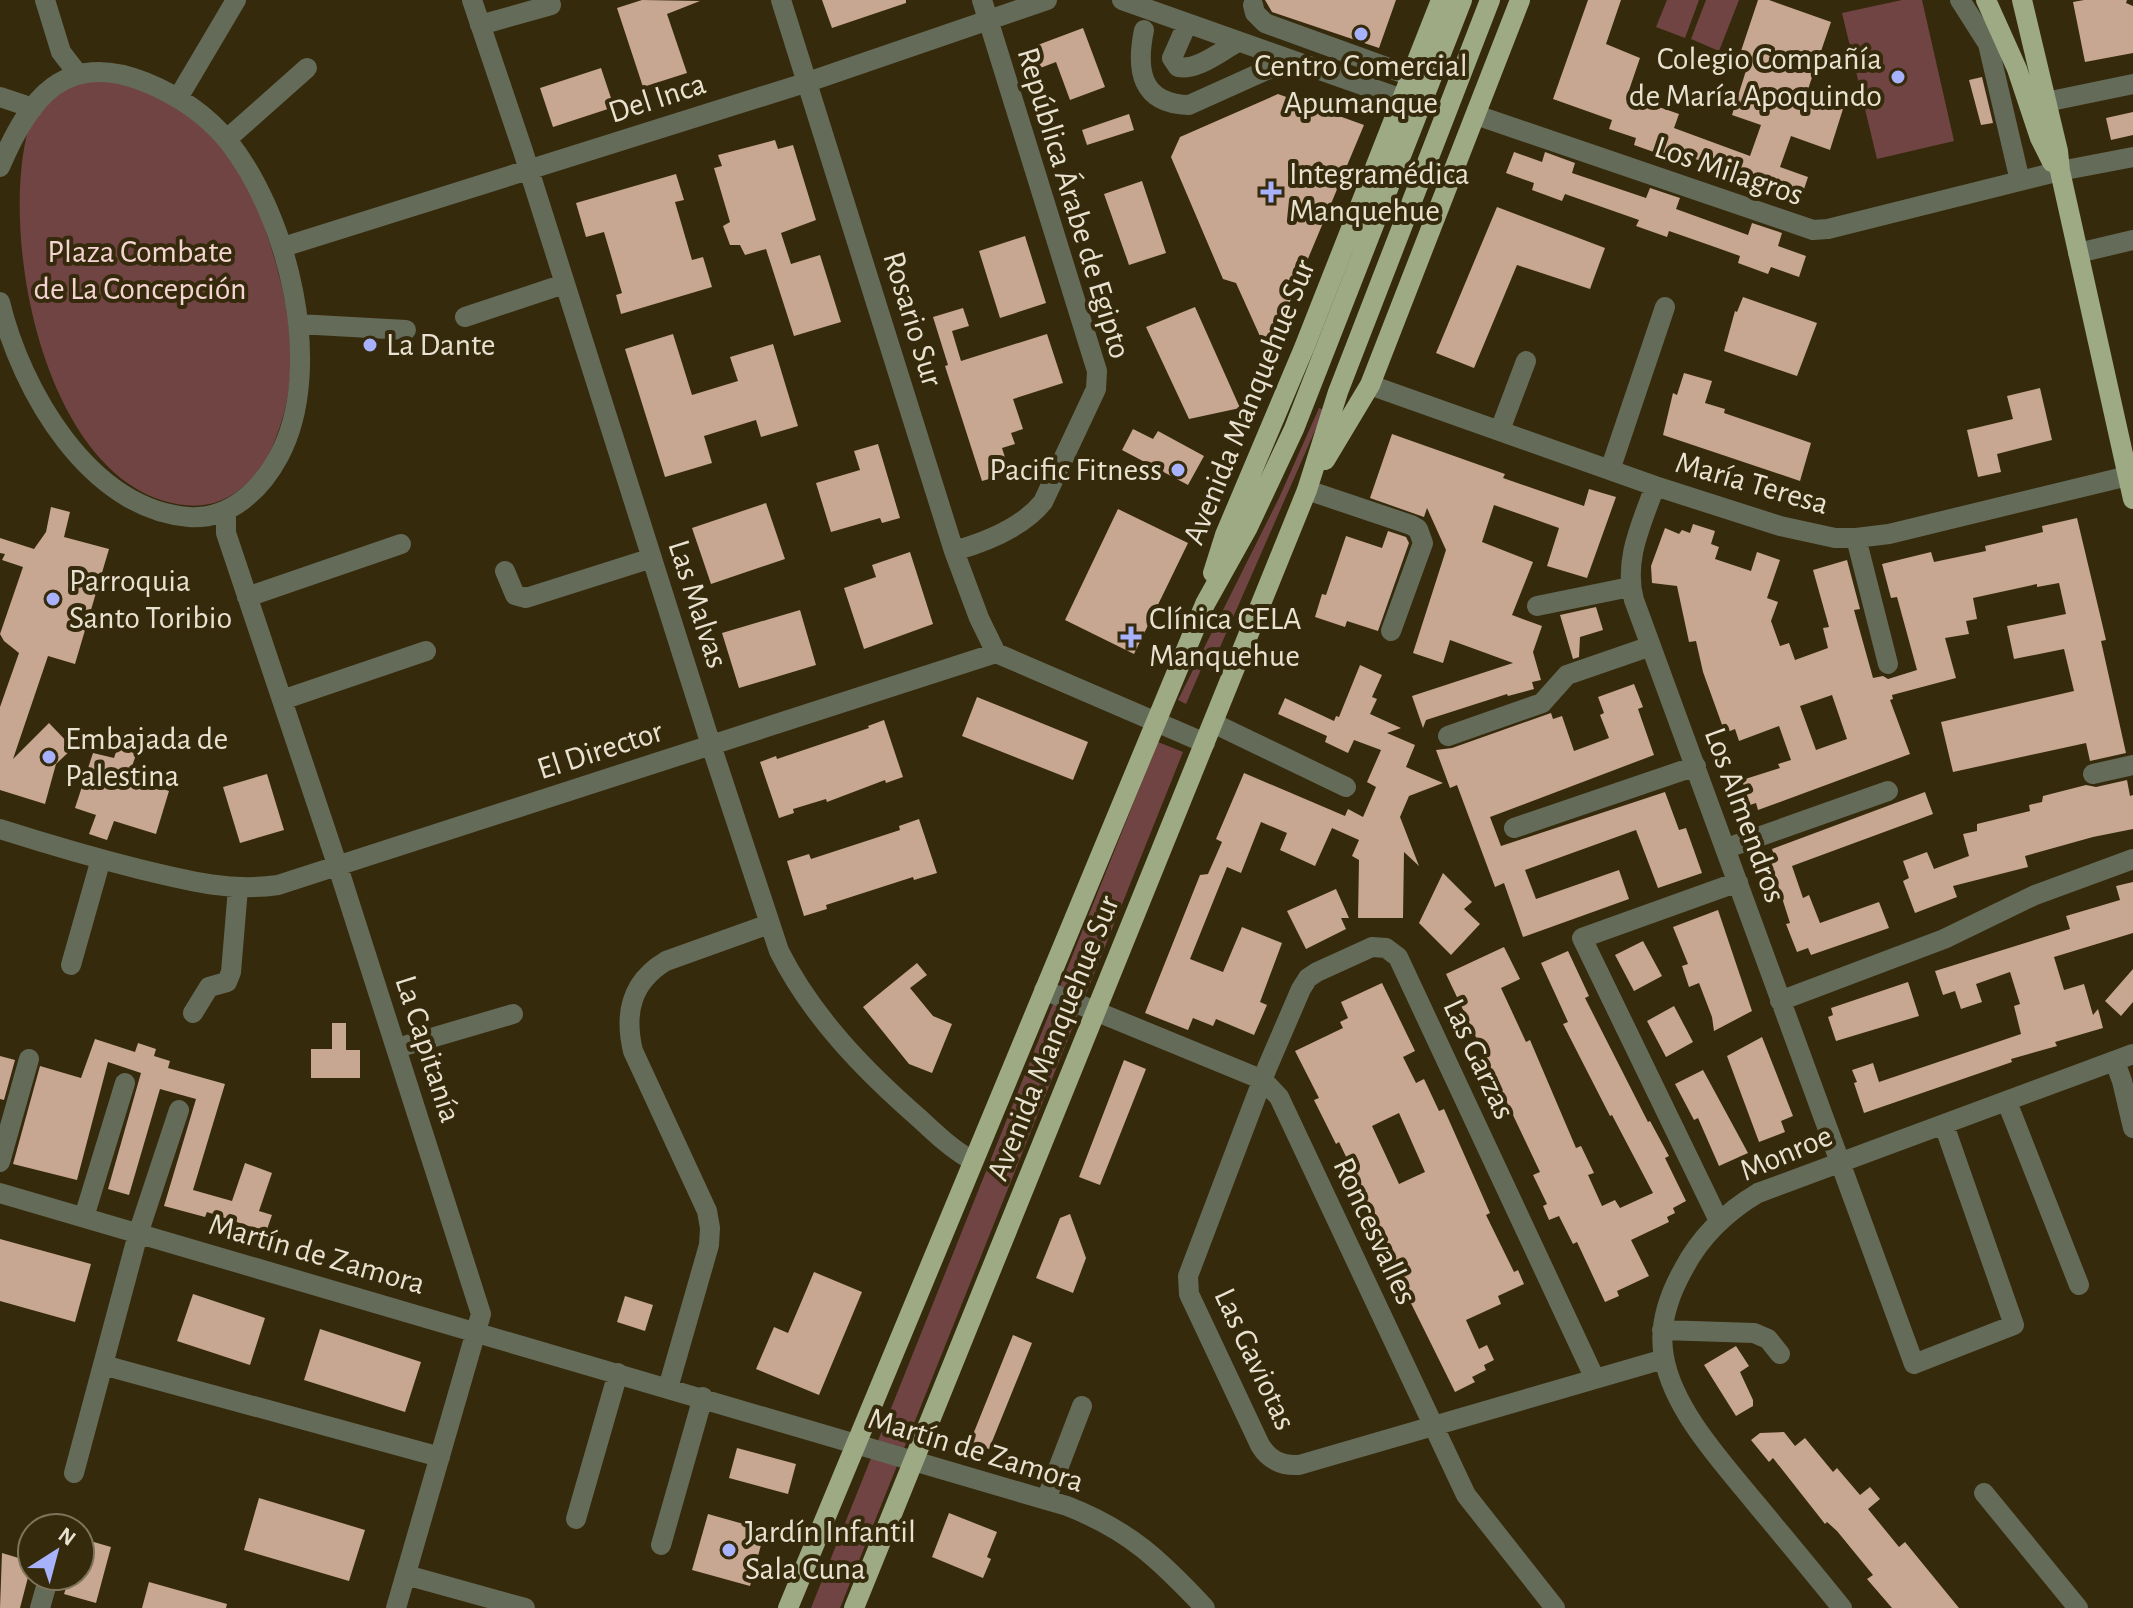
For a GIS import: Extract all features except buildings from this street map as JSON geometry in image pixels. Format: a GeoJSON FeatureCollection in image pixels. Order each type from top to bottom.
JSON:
{"type":"FeatureCollection","features":[{"type":"Feature","properties":{"kind":"main road","name":"Avenida Manquehue Sur"},"geometry":{"type":"LineString","coordinates":[[788,1608],[1205,604],[1225,535],[1304,348],[1441,0]]}},
{"type":"Feature","properties":{"kind":"main road","name":"Avenida Manquehue Sur"},"geometry":{"type":"LineString","coordinates":[[1205,604],[1248,527],[1294,429],[1462,0]]}},
{"type":"Feature","properties":{"kind":"main road","name":"Avenida Manquehue Sur"},"geometry":{"type":"LineString","coordinates":[[854,1608],[1307,490],[1338,392],[1490,0]]}},
{"type":"Feature","properties":{"kind":"main road","name":"Avenida Manquehue Sur"},"geometry":{"type":"LineString","coordinates":[[1307,490],[1370,385],[1520,0]]}},
{"type":"Feature","properties":{"kind":"main road"},"geometry":{"type":"LineString","coordinates":[[1986,0],[2017,69],[2048,158],[2060,171]]}},
{"type":"Feature","properties":{"kind":"main road"},"geometry":{"type":"LineString","coordinates":[[2022,0],[2133,499]]}},
{"type":"Feature","properties":{"kind":"street"},"geometry":{"type":"LineString","coordinates":[[45,0],[61,52],[78,74]]}},
{"type":"Feature","properties":{"kind":"street"},"geometry":{"type":"LineString","coordinates":[[178,98],[236,0]]}},
{"type":"Feature","properties":{"kind":"street","name":"Las Malvas"},"geometry":{"type":"LineString","coordinates":[[472,0],[769,924],[792,977],[825,1025],[896,1098],[957,1152],[973,1161]]}},
{"type":"Feature","properties":{"kind":"street","name":"Rosario Sur"},"geometry":{"type":"LineString","coordinates":[[781,0],[954,551],[996,653]]}},
{"type":"Feature","properties":{"kind":"street"},"geometry":{"type":"LineString","coordinates":[[1122,0],[1289,60],[1406,88]]}},
{"type":"Feature","properties":{"kind":"street"},"geometry":{"type":"LineString","coordinates":[[1960,0],[1988,44],[2017,69]]}},
{"type":"Feature","properties":{"kind":"street","name":"Del Inca"},"geometry":{"type":"LineString","coordinates":[[283,247],[808,82],[985,10],[1040,1]]}},
{"type":"Feature","properties":{"kind":"street"},"geometry":{"type":"LineString","coordinates":[[480,25],[551,5]]}},
{"type":"Feature","properties":{"kind":"street","name":"República Árabe de Egipto"},"geometry":{"type":"LineString","coordinates":[[954,551],[976,545],[1031,517],[1043,502],[1096,389],[1097,371],[985,10]]}},
{"type":"Feature","properties":{"kind":"street"},"geometry":{"type":"LineString","coordinates":[[1249,13],[1255,13],[1265,23],[1406,88]]}},
{"type":"Feature","properties":{"kind":"street"},"geometry":{"type":"LineString","coordinates":[[1187,24],[1172,58],[1178,67],[1186,69],[1238,42]]}},
{"type":"Feature","properties":{"kind":"street"},"geometry":{"type":"LineString","coordinates":[[1144,30],[1139,65],[1143,80],[1151,91],[1178,105],[1189,105],[1289,60]]}},
{"type":"Feature","properties":{"kind":"street"},"geometry":{"type":"LineString","coordinates":[[1988,44],[2020,181]]}},
{"type":"Feature","properties":{"kind":"street"},"geometry":{"type":"LineString","coordinates":[[227,139],[307,68]]}},
{"type":"Feature","properties":{"kind":"street"},"geometry":{"type":"LineString","coordinates":[[0,167],[18,130],[46,92],[61,80],[97,70],[136,79],[178,98],[227,139],[256,183],[277,229],[288,265],[298,324],[299,382],[288,436],[269,472],[253,491],[226,512],[199,518],[153,509],[123,495],[77,453],[39,400],[5,337],[0,302]]}},
{"type":"Feature","properties":{"kind":"street"},"geometry":{"type":"LineString","coordinates":[[2046,102],[2133,84]]}},
{"type":"Feature","properties":{"kind":"street"},"geometry":{"type":"LineString","coordinates":[[0,97],[33,108]]}},
{"type":"Feature","properties":{"kind":"street","name":"Los Milagros"},"geometry":{"type":"LineString","coordinates":[[1476,115],[1813,230],[1828,229],[2060,171],[2133,157]]}},
{"type":"Feature","properties":{"kind":"street"},"geometry":{"type":"LineString","coordinates":[[2078,253],[2133,240]]}},
{"type":"Feature","properties":{"kind":"street"},"geometry":{"type":"LineString","coordinates":[[465,317],[564,284]]}},
{"type":"Feature","properties":{"kind":"street"},"geometry":{"type":"LineString","coordinates":[[1610,470],[1665,307]]}},
{"type":"Feature","properties":{"kind":"street"},"geometry":{"type":"LineString","coordinates":[[298,324],[406,330]]}},
{"type":"Feature","properties":{"kind":"street"},"geometry":{"type":"LineString","coordinates":[[1500,430],[1526,361]]}},
{"type":"Feature","properties":{"kind":"street","name":"María Teresa"},"geometry":{"type":"LineString","coordinates":[[1370,385],[1655,486],[1797,531],[1835,538],[1889,534],[2128,476]]}},
{"type":"Feature","properties":{"kind":"street","name":"Los Almendros"},"geometry":{"type":"LineString","coordinates":[[1655,486],[1631,559],[1630,587],[1914,1364],[2014,1325],[1944,1125]]}},
{"type":"Feature","properties":{"kind":"street"},"geometry":{"type":"LineString","coordinates":[[1307,490],[1411,525],[1421,535],[1423,543],[1391,631]]}},
{"type":"Feature","properties":{"kind":"street","name":"La Capitanía"},"geometry":{"type":"LineString","coordinates":[[226,512],[226,533],[338,867],[481,1314],[396,1608]]}},
{"type":"Feature","properties":{"kind":"street"},"geometry":{"type":"LineString","coordinates":[[1856,538],[1888,664]]}},
{"type":"Feature","properties":{"kind":"street"},"geometry":{"type":"LineString","coordinates":[[247,597],[401,544]]}},
{"type":"Feature","properties":{"kind":"street"},"geometry":{"type":"LineString","coordinates":[[505,571],[515,595],[526,598],[652,558]]}},
{"type":"Feature","properties":{"kind":"street"},"geometry":{"type":"LineString","coordinates":[[1537,606],[1630,587]]}},
{"type":"Feature","properties":{"kind":"street"},"geometry":{"type":"LineString","coordinates":[[1448,736],[1542,703],[1567,675],[1651,646]]}},
{"type":"Feature","properties":{"kind":"street"},"geometry":{"type":"LineString","coordinates":[[282,700],[426,651]]}},
{"type":"Feature","properties":{"kind":"street"},"geometry":{"type":"LineString","coordinates":[[996,653],[1205,743]]}},
{"type":"Feature","properties":{"kind":"street","name":"El Director"},"geometry":{"type":"LineString","coordinates":[[0,829],[101,859],[202,884],[238,888],[278,885],[996,653]]}},
{"type":"Feature","properties":{"kind":"street"},"geometry":{"type":"LineString","coordinates":[[1213,723],[1346,787]]}},
{"type":"Feature","properties":{"kind":"street"},"geometry":{"type":"LineString","coordinates":[[2093,774],[2133,765]]}},
{"type":"Feature","properties":{"kind":"street"},"geometry":{"type":"LineString","coordinates":[[1514,828],[1696,766]]}},
{"type":"Feature","properties":{"kind":"street"},"geometry":{"type":"LineString","coordinates":[[1727,848],[1888,791]]}},
{"type":"Feature","properties":{"kind":"street"},"geometry":{"type":"LineString","coordinates":[[71,965],[101,859]]}},
{"type":"Feature","properties":{"kind":"street"},"geometry":{"type":"LineString","coordinates":[[1780,1001],[1944,939],[2035,895],[2133,859]]}},
{"type":"Feature","properties":{"kind":"street"},"geometry":{"type":"LineString","coordinates":[[1719,1221],[1582,938],[1738,882]]}},
{"type":"Feature","properties":{"kind":"street"},"geometry":{"type":"LineString","coordinates":[[193,1013],[209,987],[227,982],[231,972],[238,888]]}},
{"type":"Feature","properties":{"kind":"street"},"geometry":{"type":"LineString","coordinates":[[668,1388],[709,1245],[710,1228],[707,1211],[633,1051],[629,1011],[638,985],[655,967],[769,924]]}},
{"type":"Feature","properties":{"kind":"street","name":"Las Garzas"},"geometry":{"type":"LineString","coordinates":[[1263,1080],[1308,978],[1372,947],[1393,952],[1402,964],[1595,1379]]}},
{"type":"Feature","properties":{"kind":"street"},"geometry":{"type":"LineString","coordinates":[[1044,990],[1263,1080]]}},
{"type":"Feature","properties":{"kind":"street"},"geometry":{"type":"LineString","coordinates":[[397,1048],[513,1014]]}},
{"type":"Feature","properties":{"kind":"street"},"geometry":{"type":"LineString","coordinates":[[2124,1058],[2122,1081],[2133,1128]]}},
{"type":"Feature","properties":{"kind":"street","name":"Monroe"},"geometry":{"type":"LineString","coordinates":[[1842,1608],[1698,1433],[1677,1392],[1664,1359],[1662,1330],[1678,1278],[1695,1250],[1719,1221],[1758,1193],[2124,1058]]}},
{"type":"Feature","properties":{"kind":"street"},"geometry":{"type":"LineString","coordinates":[[0,1162],[29,1059]]}},
{"type":"Feature","properties":{"kind":"street","name":"Roncesvalles"},"geometry":{"type":"LineString","coordinates":[[1263,1080],[1279,1097],[1476,1510],[1555,1608]]}},
{"type":"Feature","properties":{"kind":"street","name":"Las Gaviotas"},"geometry":{"type":"LineString","coordinates":[[1263,1080],[1188,1276],[1189,1294],[1260,1445],[1275,1461],[1299,1465],[1664,1359]]}},
{"type":"Feature","properties":{"kind":"street"},"geometry":{"type":"LineString","coordinates":[[84,1217],[125,1083]]}},
{"type":"Feature","properties":{"kind":"street"},"geometry":{"type":"LineString","coordinates":[[2007,1102],[2079,1285]]}},
{"type":"Feature","properties":{"kind":"street"},"geometry":{"type":"LineString","coordinates":[[74,1473],[138,1234],[179,1110]]}},
{"type":"Feature","properties":{"kind":"street","name":"Martín de Zamora"},"geometry":{"type":"LineString","coordinates":[[0,1193],[703,1397],[1087,1514],[1127,1536],[1164,1564],[1205,1608]]}},
{"type":"Feature","properties":{"kind":"street"},"geometry":{"type":"LineString","coordinates":[[1662,1330],[1754,1333],[1768,1339],[1780,1354]]}},
{"type":"Feature","properties":{"kind":"street"},"geometry":{"type":"LineString","coordinates":[[103,1365],[440,1457]]}},
{"type":"Feature","properties":{"kind":"street"},"geometry":{"type":"LineString","coordinates":[[576,1519],[618,1373]]}},
{"type":"Feature","properties":{"kind":"street"},"geometry":{"type":"LineString","coordinates":[[661,1545],[703,1397]]}},
{"type":"Feature","properties":{"kind":"street"},"geometry":{"type":"LineString","coordinates":[[1046,1500],[1082,1406]]}},
{"type":"Feature","properties":{"kind":"street"},"geometry":{"type":"LineString","coordinates":[[1984,1493],[2078,1608]]}},
{"type":"Feature","properties":{"kind":"street"},"geometry":{"type":"LineString","coordinates":[[406,1575],[525,1608]]}},
{"type":"Feature","properties":{"kind":"green space"},"geometry":{"type":"Polygon","coordinates":[[[1667,0],[1699,0],[1685,38],[1656,27],[1667,0]]]}},
{"type":"Feature","properties":{"kind":"green space"},"geometry":{"type":"Polygon","coordinates":[[[1706,0],[1739,0],[1719,51],[1691,39],[1706,0]]]}},
{"type":"Feature","properties":{"kind":"green space","name":"Colegio Compañía de María Apoquindo"},"geometry":{"type":"Polygon","coordinates":[[[1902,0],[1922,0],[1954,141],[1877,159],[1842,13],[1902,0]]]}},
{"type":"Feature","properties":{"kind":"green space","name":"Plaza Combate de La Concepción"},"geometry":{"type":"Polygon","coordinates":[[[98,79],[169,100],[225,148],[254,197],[272,251],[289,329],[290,381],[286,407],[266,460],[258,472],[238,491],[218,502],[198,506],[164,501],[122,479],[87,442],[60,396],[40,342],[27,285],[20,228],[21,175],[28,130],[57,94],[76,83],[98,79]]]}},
{"type":"Feature","properties":{"kind":"green space"},"geometry":{"type":"Polygon","coordinates":[[[1319,408],[1324,410],[1210,670],[1202,667],[1186,704],[1178,700],[1279,498],[1319,408]]]}},
{"type":"Feature","properties":{"kind":"green space"},"geometry":{"type":"Polygon","coordinates":[[[1158,742],[1183,752],[840,1608],[811,1608],[1158,742]]]}},
{"type":"Feature","properties":{"kind":"place","name":"Centro Comercial Apumanque"},"geometry":{"type":"Point","coordinates":[1361,34]}},
{"type":"Feature","properties":{"kind":"place","name":"Colegio Compañía de María Apoquindo"},"geometry":{"type":"Point","coordinates":[1898,77]}},
{"type":"Feature","properties":{"kind":"place","name":"Integramédica Manquehue"},"geometry":{"type":"Point","coordinates":[1271,192]}},
{"type":"Feature","properties":{"kind":"place","name":"La Dante"},"geometry":{"type":"Point","coordinates":[370,345]}},
{"type":"Feature","properties":{"kind":"place","name":"Pacific Fitness"},"geometry":{"type":"Point","coordinates":[1178,470]}},
{"type":"Feature","properties":{"kind":"place","name":"Parroquia Santo Toribio"},"geometry":{"type":"Point","coordinates":[53,599]}},
{"type":"Feature","properties":{"kind":"place","name":"Clínica CELA Manquehue"},"geometry":{"type":"Point","coordinates":[1131,637]}},
{"type":"Feature","properties":{"kind":"place","name":"Embajada de Palestina"},"geometry":{"type":"Point","coordinates":[49,757]}},
{"type":"Feature","properties":{"kind":"place","name":"Jardín Infantil Sala Cuna"},"geometry":{"type":"Point","coordinates":[729,1550]}}]}
